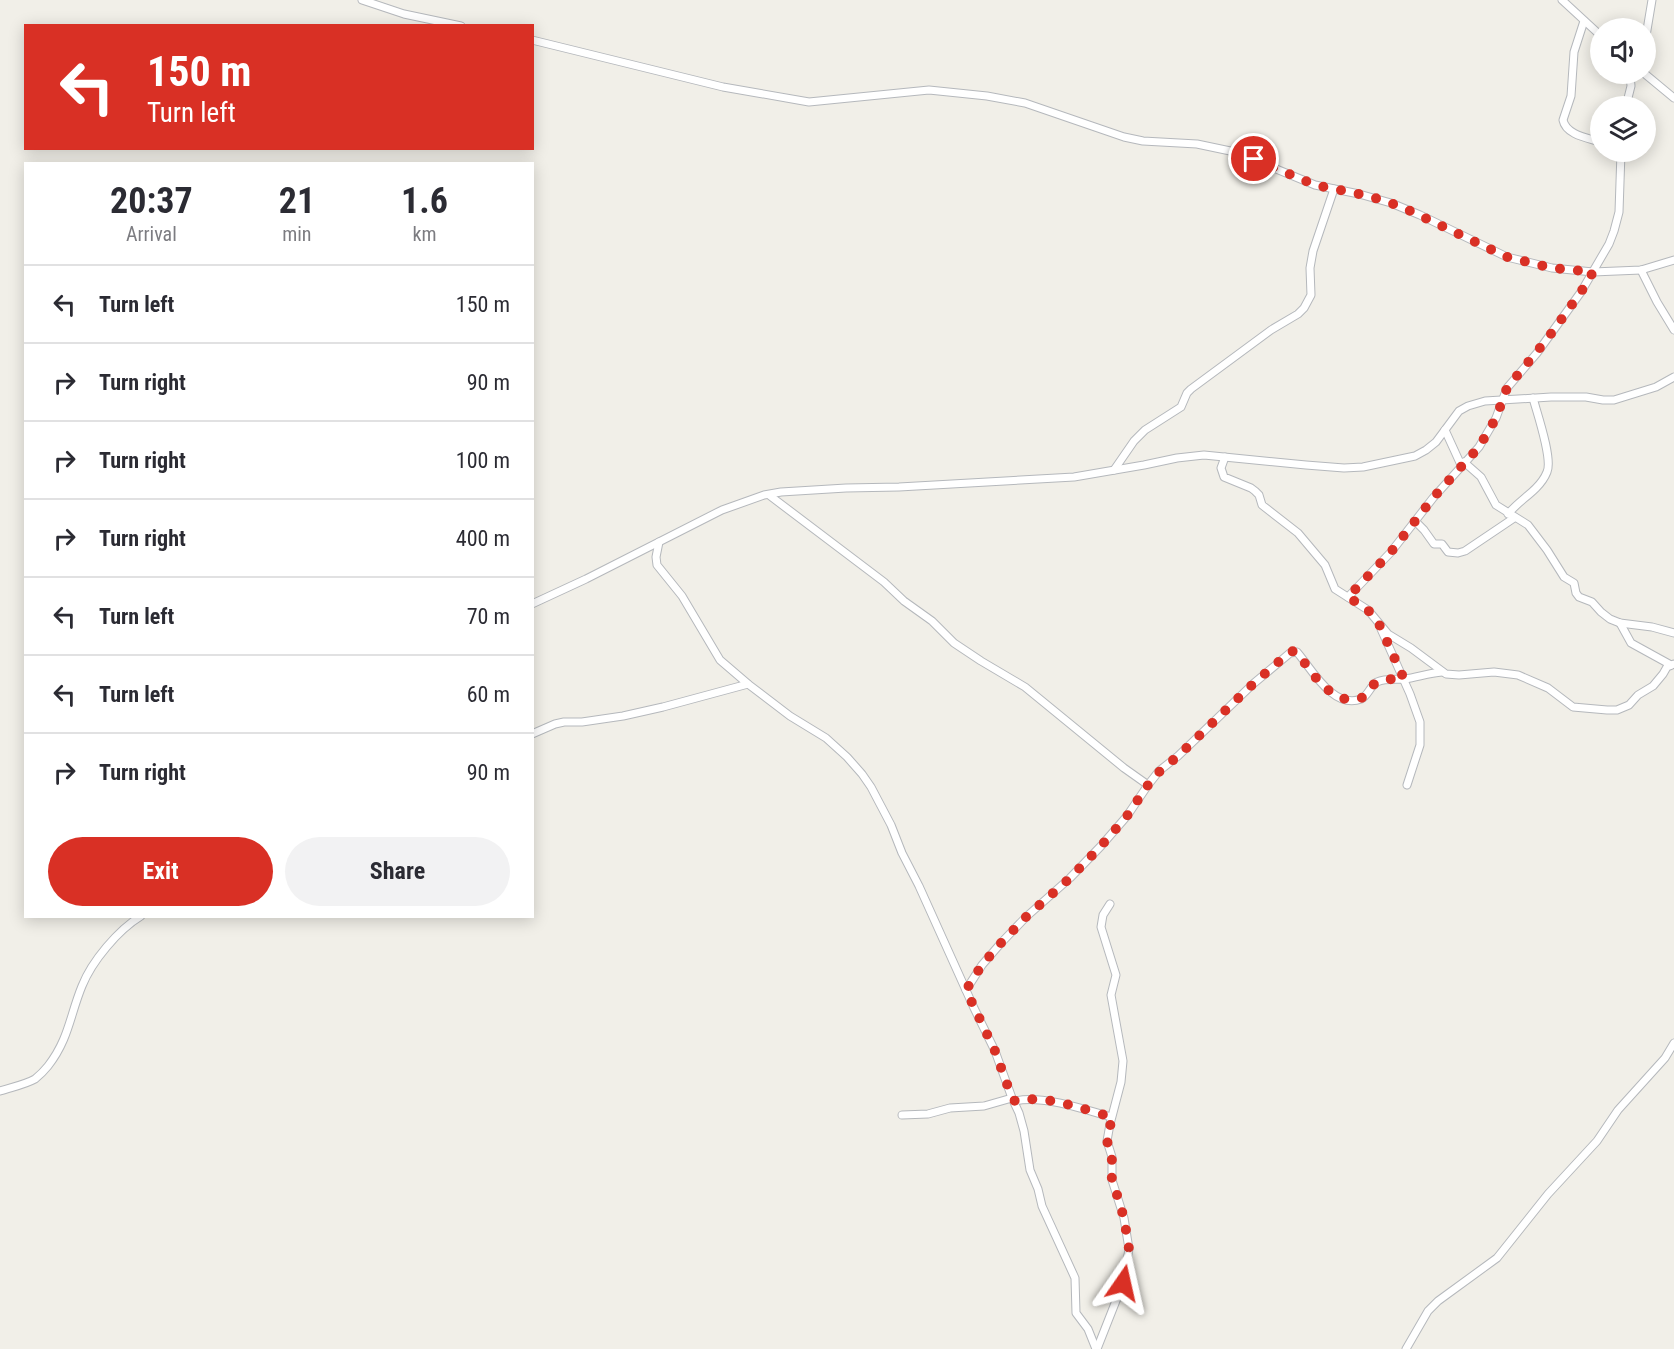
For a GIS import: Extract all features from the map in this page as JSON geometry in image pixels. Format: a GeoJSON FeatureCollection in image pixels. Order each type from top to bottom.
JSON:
{"type":"FeatureCollection","features":[{"type":"Feature","properties":{"kind":"street"},"geometry":{"type":"LineString","coordinates":[[362,0],[404,14],[452,24]]}},
{"type":"Feature","properties":{"kind":"street"},"geometry":{"type":"LineString","coordinates":[[1562,0],[1590,26]]}},
{"type":"Feature","properties":{"kind":"street"},"geometry":{"type":"LineString","coordinates":[[1649,18],[1652,0]]}},
{"type":"Feature","properties":{"kind":"street"},"geometry":{"type":"LineString","coordinates":[[1584,21],[1574,52],[1572,96],[1563,120],[1567,128],[1590,139]]}},
{"type":"Feature","properties":{"kind":"street"},"geometry":{"type":"LineString","coordinates":[[534,40],[723,87],[809,102],[929,90],[1010,99],[1134,139],[1197,144],[1235,152],[1306,182],[1369,196],[1402,207],[1507,257],[1552,268],[1593,272],[1641,270],[1674,260]]}},
{"type":"Feature","properties":{"kind":"street"},"geometry":{"type":"LineString","coordinates":[[1656,83],[1674,98]]}},
{"type":"Feature","properties":{"kind":"street"},"geometry":{"type":"LineString","coordinates":[[1348,597],[1391,552],[1463,464],[1474,454],[1496,418],[1507,388],[1548,338],[1581,292],[1609,244],[1616,221],[1620,162]]}},
{"type":"Feature","properties":{"kind":"street"},"geometry":{"type":"LineString","coordinates":[[1114,470],[1134,441],[1145,430],[1181,407],[1191,388],[1304,308],[1311,295],[1310,268],[1315,243],[1334,189]]}},
{"type":"Feature","properties":{"kind":"street"},"geometry":{"type":"LineString","coordinates":[[1641,270],[1674,330]]}},
{"type":"Feature","properties":{"kind":"street"},"geometry":{"type":"LineString","coordinates":[[534,603],[722,510],[745,501],[781,492],[899,488],[1074,477],[1204,455],[1344,468],[1364,467],[1415,456],[1436,442],[1459,411],[1485,401],[1575,397],[1614,400],[1656,387],[1674,376]]}},
{"type":"Feature","properties":{"kind":"street"},"geometry":{"type":"LineString","coordinates":[[1415,521],[1434,544],[1442,544],[1448,552],[1458,553],[1465,552],[1511,516],[1524,497],[1536,488],[1548,471],[1546,447],[1533,398]]}},
{"type":"Feature","properties":{"kind":"street"},"geometry":{"type":"LineString","coordinates":[[1445,430],[1463,464],[1481,477],[1493,502],[1511,516],[1525,522],[1564,577],[1574,583],[1579,597],[1592,602],[1605,616],[1620,623],[1652,627],[1674,633]]}},
{"type":"Feature","properties":{"kind":"street"},"geometry":{"type":"LineString","coordinates":[[1225,457],[1221,468],[1224,477],[1251,488],[1259,495],[1262,505],[1268,511],[1298,532],[1328,569],[1335,589],[1368,610],[1388,634],[1442,672],[1451,675],[1494,672],[1518,675],[1548,688],[1573,707],[1617,710],[1629,705],[1638,695],[1653,686],[1667,667],[1673,665]]}},
{"type":"Feature","properties":{"kind":"street"},"geometry":{"type":"LineString","coordinates":[[769,495],[884,582],[932,621],[954,643],[1025,687],[1148,785]]}},
{"type":"Feature","properties":{"kind":"street"},"geometry":{"type":"LineString","coordinates":[[659,543],[657,565],[682,596],[720,660],[790,716],[826,738],[862,774],[871,787],[891,825],[995,1051],[1024,1131],[1030,1170],[1042,1206],[1075,1278],[1076,1313],[1088,1329],[1096,1349]]}},
{"type":"Feature","properties":{"kind":"street"},"geometry":{"type":"LineString","coordinates":[[1620,623],[1631,643],[1673,665]]}},
{"type":"Feature","properties":{"kind":"street"},"geometry":{"type":"LineString","coordinates":[[1379,624],[1419,716],[1420,745],[1407,784]]}},
{"type":"Feature","properties":{"kind":"street"},"geometry":{"type":"LineString","coordinates":[[966,990],[982,965],[1001,943],[1101,846],[1127,816],[1160,771],[1253,684],[1292,651],[1298,654],[1324,688],[1347,699],[1364,697],[1375,683],[1380,681],[1442,672]]}},
{"type":"Feature","properties":{"kind":"street"},"geometry":{"type":"LineString","coordinates":[[534,733],[555,724],[604,720],[748,684]]}},
{"type":"Feature","properties":{"kind":"street"},"geometry":{"type":"LineString","coordinates":[[1096,1349],[1123,1283],[1129,1249],[1124,1218],[1111,1175],[1112,1157],[1107,1141],[1121,1082],[1123,1061],[1111,995],[1116,975],[1101,927],[1103,915],[1110,904]]}},
{"type":"Feature","properties":{"kind":"street"},"geometry":{"type":"LineString","coordinates":[[0,1091],[36,1078],[49,1064],[62,1045],[88,973],[120,932],[138,918]]}},
{"type":"Feature","properties":{"kind":"street"},"geometry":{"type":"LineString","coordinates":[[1406,1349],[1428,1311],[1438,1301],[1497,1258],[1548,1194],[1597,1142],[1618,1110],[1670,1054],[1674,1043]]}},
{"type":"Feature","properties":{"kind":"street"},"geometry":{"type":"LineString","coordinates":[[902,1115],[928,1114],[951,1108],[1032,1099],[1046,1100],[1112,1117]]}},
{"type":"Feature","properties":{"kind":"route"},"geometry":{"type":"LineString","coordinates":[[1123,1283],[1129,1249],[1120,1201],[1111,1175],[1112,1157],[1107,1141],[1112,1117],[1046,1100],[1015,1101],[995,1051],[966,990],[982,965],[1001,943],[1101,846],[1127,816],[1160,771],[1290,652],[1294,651],[1298,654],[1324,688],[1347,699],[1364,697],[1375,683],[1380,681],[1404,679],[1379,624],[1368,610],[1348,597],[1391,552],[1433,498],[1464,462],[1474,454],[1496,418],[1507,388],[1537,353],[1593,272],[1552,268],[1507,257],[1402,207],[1369,196],[1323,188],[1254,159]]}}]}
